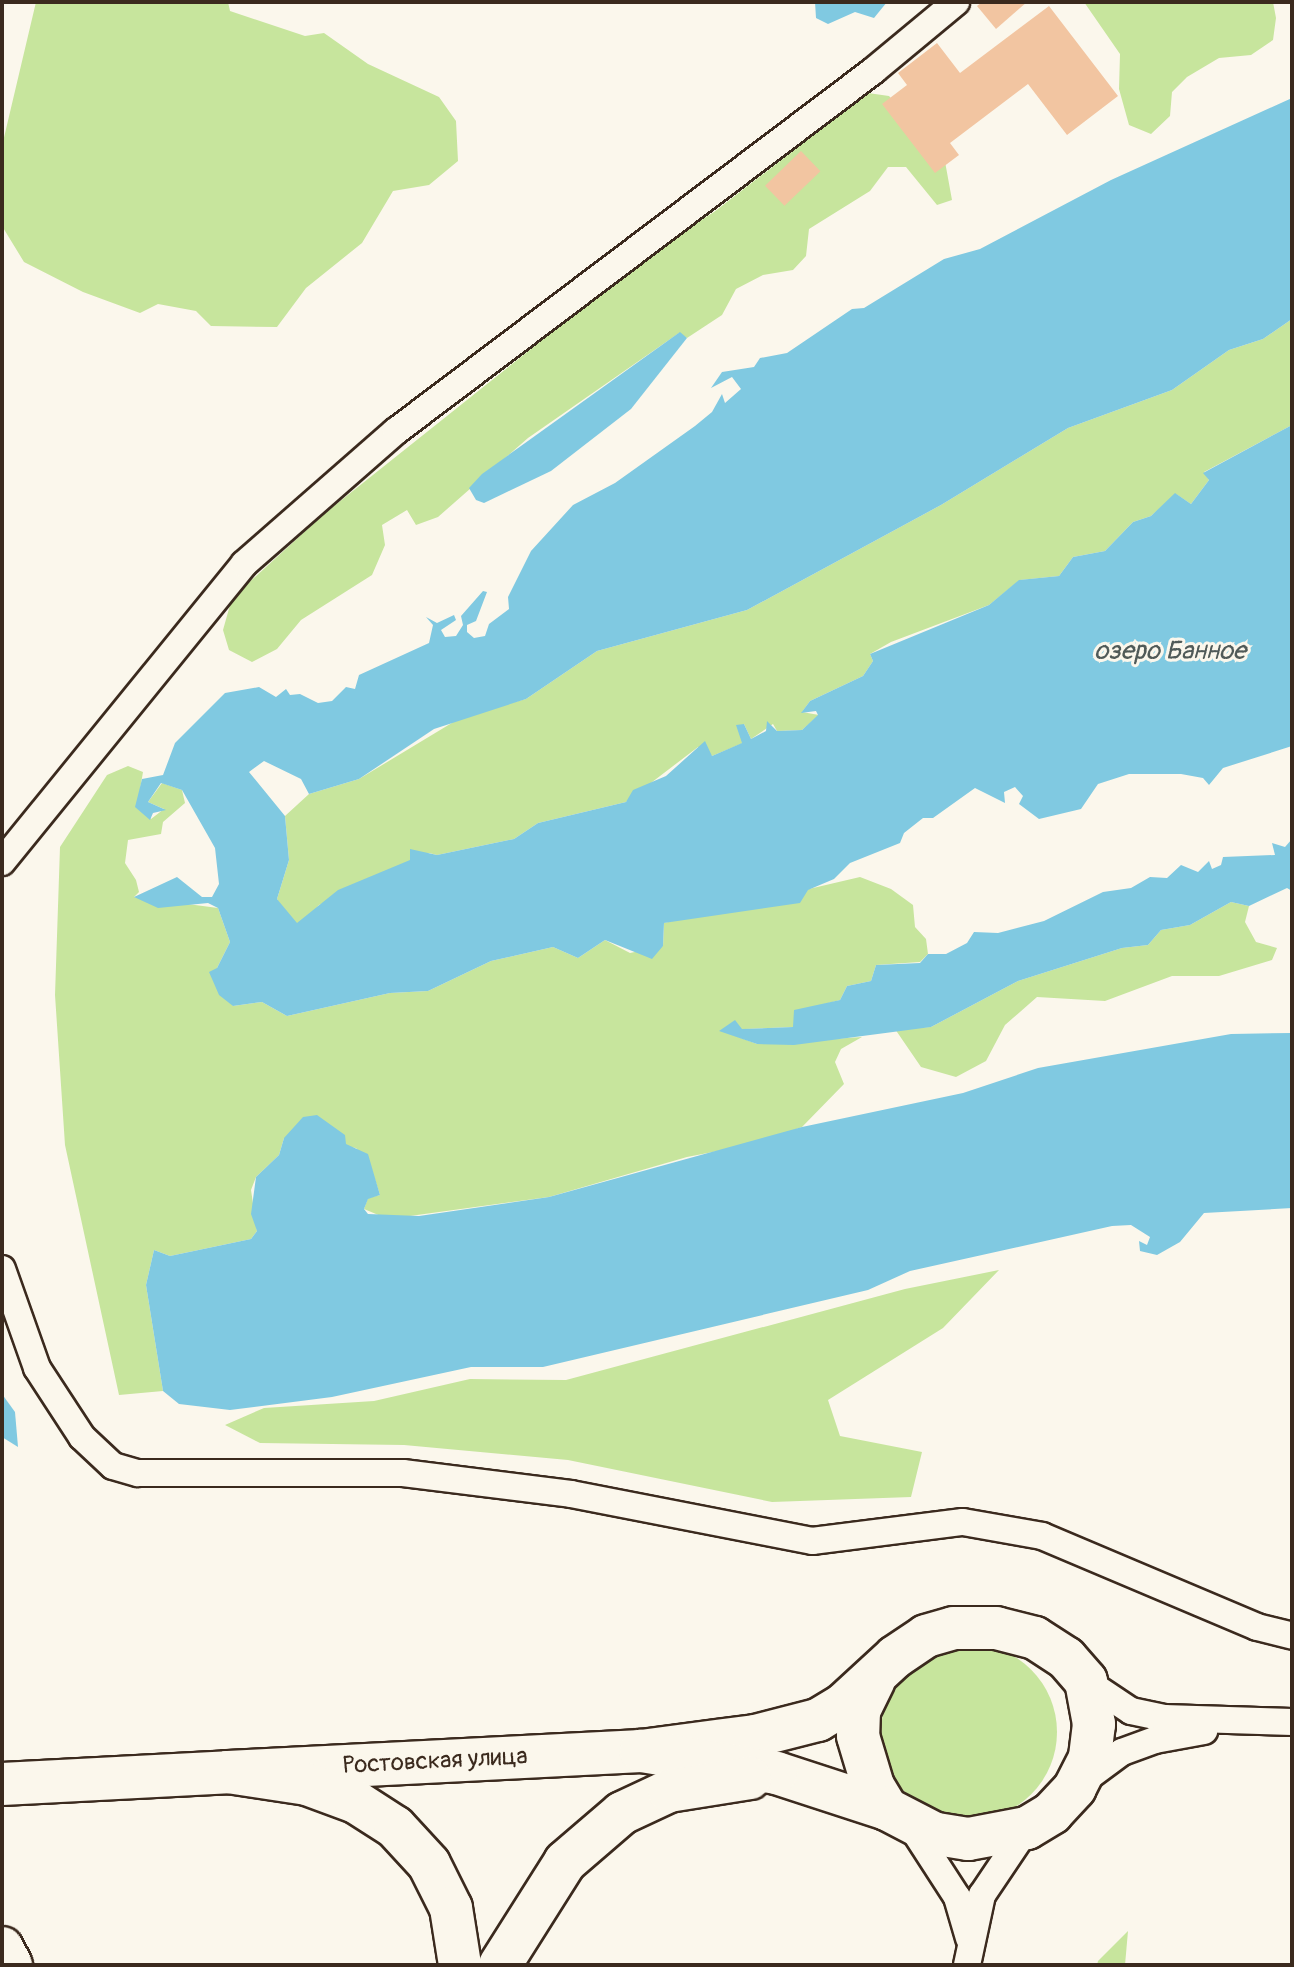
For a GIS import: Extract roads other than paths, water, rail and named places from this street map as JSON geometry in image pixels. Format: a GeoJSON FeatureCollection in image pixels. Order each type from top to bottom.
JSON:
{"type":"FeatureCollection","features":[{"type":"Feature","properties":{"kind":"main road"},"geometry":{"type":"LineString","coordinates":[[954,1628],[996,1628],[1035,1638],[1066,1658],[1086,1681],[1094,1724],[1090,1758],[1075,1788],[1052,1813],[1027,1828],[968,1839],[935,1834],[897,1815],[776,1773],[641,1751],[790,1729],[843,1705],[874,1680],[895,1657],[926,1636],[954,1628]]}},
{"type":"Feature","properties":{"kind":"main road"},"geometry":{"type":"LineString","coordinates":[[874,1680],[859,1711],[858,1736],[873,1786],[897,1815]]}},
{"type":"Feature","properties":{"kind":"main road","name":"Ростовская улица"},"geometry":{"type":"LineString","coordinates":[[228,1772],[641,1751]]}},
{"type":"Feature","properties":{"kind":"main road"},"geometry":{"type":"LineString","coordinates":[[2,1784],[228,1772],[307,1784],[356,1802],[395,1827],[429,1864],[451,1908],[460,1965]]}},
{"type":"Feature","properties":{"kind":"main road"},"geometry":{"type":"LineString","coordinates":[[500,1965],[565,1862],[622,1813],[669,1791],[776,1773]]}},
{"type":"Feature","properties":{"kind":"main road"},"geometry":{"type":"LineString","coordinates":[[2,1948],[11,1965]]}},
{"type":"Feature","properties":{"kind":"street"},"geometry":{"type":"LineString","coordinates":[[2,862],[244,564],[396,431],[873,71],[956,2]]}},
{"type":"Feature","properties":{"kind":"street"},"geometry":{"type":"LineString","coordinates":[[2,1269],[37,1368],[82,1437],[113,1466],[138,1473],[403,1473],[571,1494],[812,1541],[963,1522],[1042,1536],[1257,1627],[1292,1636]]}},
{"type":"Feature","properties":{"kind":"street"},"geometry":{"type":"LineString","coordinates":[[1086,1681],[1131,1711],[1164,1718],[1292,1722]]}},
{"type":"Feature","properties":{"kind":"street"},"geometry":{"type":"LineString","coordinates":[[1075,1788],[1103,1763],[1155,1740],[1255,1723]]}},
{"type":"Feature","properties":{"kind":"street"},"geometry":{"type":"LineString","coordinates":[[897,1815],[957,1897],[969,1938]]}},
{"type":"Feature","properties":{"kind":"street"},"geometry":{"type":"LineString","coordinates":[[967,1965],[969,1938],[982,1895],[1027,1828]]}},
{"type":"Feature","properties":{"kind":"water"},"geometry":{"type":"Polygon","coordinates":[[[815,2],[887,2],[874,18],[855,12],[828,24],[816,18],[815,2]]]}},
{"type":"Feature","properties":{"kind":"water","name":"озеро Банное"},"geometry":{"type":"Polygon","coordinates":[[[1292,98],[1292,319],[1263,339],[1229,350],[1172,390],[1068,428],[941,505],[747,610],[597,651],[526,699],[434,729],[359,779],[309,794],[301,779],[264,761],[249,772],[285,816],[289,860],[277,899],[297,923],[338,890],[410,860],[410,849],[437,855],[514,839],[538,823],[626,802],[633,790],[666,776],[705,741],[712,756],[742,743],[736,725],[744,724],[751,739],[766,731],[767,721],[777,731],[802,730],[818,715],[816,711],[801,713],[810,701],[863,676],[873,661],[870,654],[989,605],[1019,580],[1059,576],[1073,557],[1105,551],[1133,522],[1151,516],[1175,493],[1191,504],[1209,480],[1203,473],[1292,425],[1292,746],[1223,768],[1209,785],[1203,778],[1181,774],[1129,774],[1098,784],[1081,809],[1039,819],[1019,804],[1023,796],[1015,787],[1004,792],[1005,803],[975,788],[933,818],[923,818],[904,833],[900,843],[850,863],[834,879],[808,890],[800,903],[664,923],[663,946],[652,959],[605,940],[578,958],[553,947],[491,961],[428,991],[390,993],[287,1016],[262,1002],[233,1006],[219,995],[209,972],[217,968],[230,942],[218,908],[208,903],[158,908],[134,897],[177,877],[202,897],[212,897],[219,884],[215,848],[182,790],[161,783],[148,802],[166,810],[153,813],[150,820],[135,807],[142,779],[163,775],[175,743],[225,693],[259,687],[276,697],[286,689],[290,695],[300,694],[318,703],[332,701],[346,687],[355,689],[359,675],[429,643],[433,625],[426,617],[437,623],[454,615],[456,620],[441,630],[445,637],[456,636],[463,625],[461,616],[483,591],[487,592],[476,621],[467,625],[467,632],[474,638],[485,636],[489,624],[509,609],[508,597],[531,551],[573,505],[615,483],[695,426],[712,412],[722,394],[725,403],[741,389],[732,377],[711,388],[722,372],[754,367],[760,358],[787,353],[852,309],[864,308],[944,259],[980,249],[1111,180],[1292,98]]]}},
{"type":"Feature","properties":{"kind":"water"},"geometry":{"type":"Polygon","coordinates":[[[680,332],[687,338],[631,409],[551,471],[484,503],[476,500],[469,488],[482,474],[680,332]]]}},
{"type":"Feature","properties":{"kind":"water"},"geometry":{"type":"Polygon","coordinates":[[[1292,839],[1292,891],[1287,888],[1249,906],[1231,902],[1190,925],[1161,930],[1148,945],[1122,948],[1018,981],[931,1027],[794,1045],[757,1044],[719,1031],[735,1020],[742,1029],[793,1027],[794,1010],[840,1000],[847,986],[871,981],[876,965],[920,963],[928,954],[946,954],[967,943],[974,932],[998,933],[1044,921],[1103,892],[1131,888],[1150,877],[1167,878],[1181,865],[1198,872],[1209,861],[1212,869],[1221,865],[1223,857],[1275,855],[1272,843],[1285,847],[1292,839]]]}},
{"type":"Feature","properties":{"kind":"water"},"geometry":{"type":"Polygon","coordinates":[[[1292,1033],[1292,1208],[1204,1213],[1180,1242],[1157,1255],[1140,1251],[1139,1241],[1147,1245],[1150,1237],[1131,1225],[1112,1226],[910,1271],[868,1290],[543,1367],[471,1367],[332,1397],[230,1410],[179,1404],[163,1391],[146,1285],[154,1250],[170,1256],[251,1239],[257,1231],[251,1214],[256,1177],[279,1155],[284,1138],[303,1117],[317,1115],[345,1135],[346,1144],[368,1154],[380,1195],[368,1199],[364,1209],[368,1214],[419,1216],[549,1197],[802,1127],[963,1093],[1038,1068],[1231,1034],[1292,1033]]]}},
{"type":"Feature","properties":{"kind":"water"},"geometry":{"type":"Polygon","coordinates":[[[2,1394],[15,1412],[18,1447],[2,1437],[2,1394]]]}}]}
